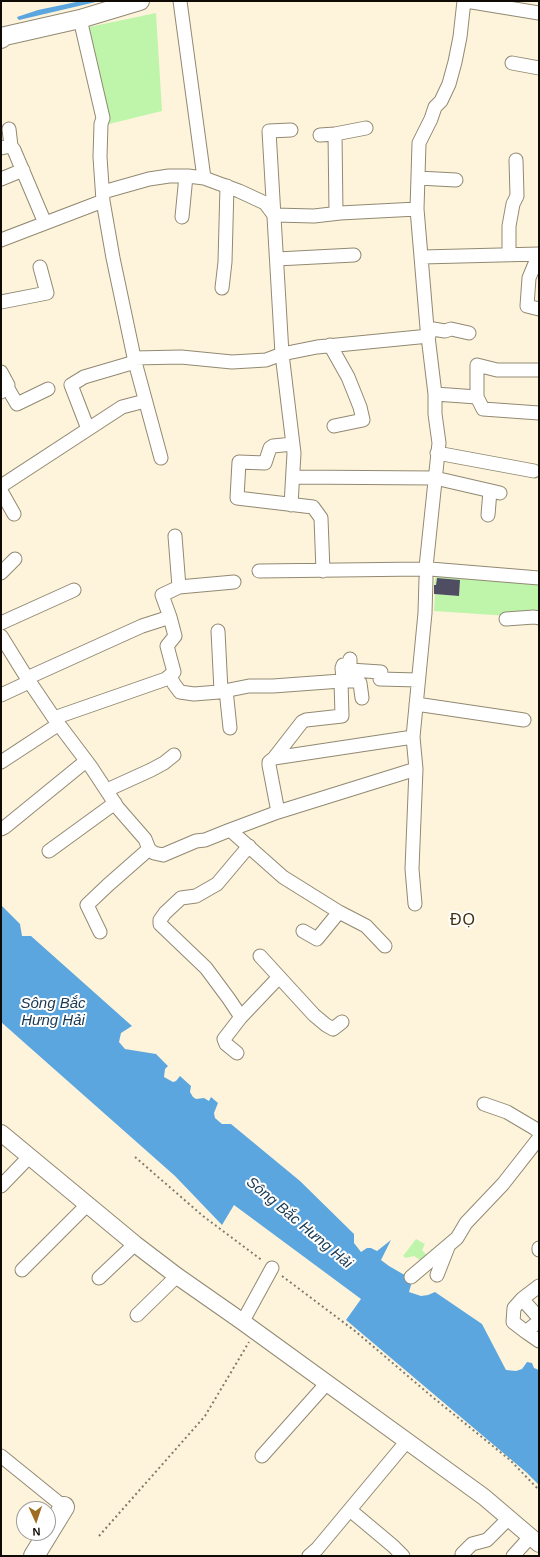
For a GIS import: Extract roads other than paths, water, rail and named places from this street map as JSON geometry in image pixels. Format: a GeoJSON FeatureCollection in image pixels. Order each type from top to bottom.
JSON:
{"type":"FeatureCollection","features":[{"type":"Feature","properties":{"kind":"main road"},"geometry":{"type":"LineString","coordinates":[[1,39],[14,33],[80,19],[140,1]]}},
{"type":"Feature","properties":{"kind":"main road"},"geometry":{"type":"LineString","coordinates":[[34,1556],[64,1507]]}},
{"type":"Feature","properties":{"kind":"street"},"geometry":{"type":"LineString","coordinates":[[180,1],[204,178]]}},
{"type":"Feature","properties":{"kind":"street"},"geometry":{"type":"LineString","coordinates":[[415,904],[412,869],[415,762],[413,737],[425,613],[426,571],[439,443],[417,209],[419,144],[435,107],[441,101],[449,84],[460,37],[465,1],[539,13]]}},
{"type":"Feature","properties":{"kind":"street"},"geometry":{"type":"LineString","coordinates":[[80,19],[103,118],[101,124],[100,156],[103,197],[113,258],[134,360],[161,458]]}},
{"type":"Feature","properties":{"kind":"street"},"geometry":{"type":"LineString","coordinates":[[512,64],[539,68]]}},
{"type":"Feature","properties":{"kind":"street"},"geometry":{"type":"LineString","coordinates":[[9,128],[6,147],[23,170],[45,223]]}},
{"type":"Feature","properties":{"kind":"street"},"geometry":{"type":"LineString","coordinates":[[320,135],[335,134],[366,128]]}},
{"type":"Feature","properties":{"kind":"street"},"geometry":{"type":"LineString","coordinates":[[291,130],[269,131],[282,354],[293,444],[291,505]]}},
{"type":"Feature","properties":{"kind":"street"},"geometry":{"type":"LineString","coordinates":[[335,134],[336,213]]}},
{"type":"Feature","properties":{"kind":"street"},"geometry":{"type":"LineString","coordinates":[[509,254],[509,226],[513,204],[517,196],[516,160]]}},
{"type":"Feature","properties":{"kind":"street"},"geometry":{"type":"LineString","coordinates":[[1,179],[23,170]]}},
{"type":"Feature","properties":{"kind":"street"},"geometry":{"type":"LineString","coordinates":[[1,240],[149,179],[169,176],[204,178],[227,186],[265,203],[274,215]]}},
{"type":"Feature","properties":{"kind":"street"},"geometry":{"type":"LineString","coordinates":[[182,217],[186,176]]}},
{"type":"Feature","properties":{"kind":"street"},"geometry":{"type":"LineString","coordinates":[[418,178],[456,180]]}},
{"type":"Feature","properties":{"kind":"street"},"geometry":{"type":"LineString","coordinates":[[222,288],[225,262],[227,186]]}},
{"type":"Feature","properties":{"kind":"street"},"geometry":{"type":"LineString","coordinates":[[274,215],[314,216],[336,213],[417,209]]}},
{"type":"Feature","properties":{"kind":"street"},"geometry":{"type":"LineString","coordinates":[[422,257],[539,254],[529,278],[527,306],[539,309]]}},
{"type":"Feature","properties":{"kind":"street"},"geometry":{"type":"LineString","coordinates":[[277,259],[354,255]]}},
{"type":"Feature","properties":{"kind":"street"},"geometry":{"type":"LineString","coordinates":[[1,302],[47,293],[40,267]]}},
{"type":"Feature","properties":{"kind":"street"},"geometry":{"type":"LineString","coordinates":[[88,429],[71,385],[84,377],[134,360],[180,357],[232,362],[266,360],[282,354],[330,345],[428,332],[445,332],[451,329],[469,334]]}},
{"type":"Feature","properties":{"kind":"street"},"geometry":{"type":"LineString","coordinates":[[330,345],[348,377],[360,407],[363,420],[334,426]]}},
{"type":"Feature","properties":{"kind":"street"},"geometry":{"type":"LineString","coordinates":[[539,370],[497,370],[477,365],[477,397],[483,409],[539,413]]}},
{"type":"Feature","properties":{"kind":"street"},"geometry":{"type":"LineString","coordinates":[[1,372],[8,385],[4,390],[17,404],[48,390]]}},
{"type":"Feature","properties":{"kind":"street"},"geometry":{"type":"LineString","coordinates":[[435,394],[477,397]]}},
{"type":"Feature","properties":{"kind":"street"},"geometry":{"type":"LineString","coordinates":[[1,486],[122,407],[145,401]]}},
{"type":"Feature","properties":{"kind":"street"},"geometry":{"type":"LineString","coordinates":[[293,444],[273,446],[270,448],[265,463],[239,462],[237,498],[313,507],[321,518],[323,571]]}},
{"type":"Feature","properties":{"kind":"street"},"geometry":{"type":"LineString","coordinates":[[437,453],[534,471]]}},
{"type":"Feature","properties":{"kind":"street"},"geometry":{"type":"LineString","coordinates":[[292,477],[435,478],[495,492],[488,515]]}},
{"type":"Feature","properties":{"kind":"street"},"geometry":{"type":"LineString","coordinates":[[1,491],[14,514]]}},
{"type":"Feature","properties":{"kind":"street"},"geometry":{"type":"LineString","coordinates":[[175,536],[179,587]]}},
{"type":"Feature","properties":{"kind":"street"},"geometry":{"type":"LineString","coordinates":[[1,572],[15,559]]}},
{"type":"Feature","properties":{"kind":"street"},"geometry":{"type":"LineString","coordinates":[[258,571],[426,571],[539,578]]}},
{"type":"Feature","properties":{"kind":"street"},"geometry":{"type":"LineString","coordinates":[[1,762],[57,721],[166,679],[170,676],[174,672],[167,646],[175,636],[170,616],[162,595],[179,587],[234,582]]}},
{"type":"Feature","properties":{"kind":"street"},"geometry":{"type":"LineString","coordinates":[[1,623],[74,590]]}},
{"type":"Feature","properties":{"kind":"street"},"geometry":{"type":"LineString","coordinates":[[1,695],[28,680],[142,626],[170,616]]}},
{"type":"Feature","properties":{"kind":"street"},"geometry":{"type":"LineString","coordinates":[[506,619],[539,618]]}},
{"type":"Feature","properties":{"kind":"street"},"geometry":{"type":"LineString","coordinates":[[218,631],[223,691],[230,728]]}},
{"type":"Feature","properties":{"kind":"street"},"geometry":{"type":"LineString","coordinates":[[1,636],[28,680],[115,803],[145,839],[150,849],[154,853],[163,855],[196,841],[205,840],[278,812],[403,772],[415,762]]}},
{"type":"Feature","properties":{"kind":"street"},"geometry":{"type":"LineString","coordinates":[[278,812],[269,762],[274,758],[302,722],[306,720],[342,716],[342,668],[347,662],[350,670],[382,672],[380,680],[418,680]]}},
{"type":"Feature","properties":{"kind":"street"},"geometry":{"type":"LineString","coordinates":[[170,676],[180,692],[194,694],[223,691],[249,686],[273,686],[357,680],[360,683],[362,698]]}},
{"type":"Feature","properties":{"kind":"street"},"geometry":{"type":"LineString","coordinates":[[416,704],[524,720]]}},
{"type":"Feature","properties":{"kind":"street"},"geometry":{"type":"LineString","coordinates":[[274,758],[413,737]]}},
{"type":"Feature","properties":{"kind":"street"},"geometry":{"type":"LineString","coordinates":[[107,790],[151,770],[164,763],[174,755]]}},
{"type":"Feature","properties":{"kind":"street"},"geometry":{"type":"LineString","coordinates":[[1,829],[86,761]]}},
{"type":"Feature","properties":{"kind":"street"},"geometry":{"type":"LineString","coordinates":[[49,851],[115,803]]}},
{"type":"Feature","properties":{"kind":"street"},"geometry":{"type":"LineString","coordinates":[[230,830],[283,877],[339,912],[366,926],[385,946]]}},
{"type":"Feature","properties":{"kind":"street"},"geometry":{"type":"LineString","coordinates":[[241,1017],[206,968],[160,924],[160,920],[181,898],[196,896],[217,884],[248,846]]}},
{"type":"Feature","properties":{"kind":"street"},"geometry":{"type":"LineString","coordinates":[[100,932],[87,905],[150,849]]}},
{"type":"Feature","properties":{"kind":"street"},"geometry":{"type":"LineString","coordinates":[[303,931],[317,939],[339,912]]}},
{"type":"Feature","properties":{"kind":"street"},"geometry":{"type":"LineString","coordinates":[[260,956],[314,1015],[326,1025],[333,1029],[342,1022]]}},
{"type":"Feature","properties":{"kind":"street"},"geometry":{"type":"LineString","coordinates":[[238,1053],[226,1044],[224,1039],[241,1017],[280,977]]}},
{"type":"Feature","properties":{"kind":"street"},"geometry":{"type":"LineString","coordinates":[[484,1104],[507,1112],[539,1132]]}},
{"type":"Feature","properties":{"kind":"street"},"geometry":{"type":"LineString","coordinates":[[1,1133],[135,1244],[177,1276],[243,1321],[484,1497],[535,1540],[514,1556]]}},
{"type":"Feature","properties":{"kind":"street"},"geometry":{"type":"LineString","coordinates":[[411,1277],[457,1238],[466,1223],[503,1184],[539,1138]]}},
{"type":"Feature","properties":{"kind":"street"},"geometry":{"type":"LineString","coordinates":[[1,1186],[30,1156]]}},
{"type":"Feature","properties":{"kind":"street"},"geometry":{"type":"LineString","coordinates":[[22,1270],[88,1204]]}},
{"type":"Feature","properties":{"kind":"street"},"geometry":{"type":"LineString","coordinates":[[99,1278],[135,1244]]}},
{"type":"Feature","properties":{"kind":"street"},"geometry":{"type":"LineString","coordinates":[[437,1275],[450,1244]]}},
{"type":"Feature","properties":{"kind":"street"},"geometry":{"type":"LineString","coordinates":[[243,1321],[272,1268]]}},
{"type":"Feature","properties":{"kind":"street"},"geometry":{"type":"LineString","coordinates":[[137,1315],[177,1276]]}},
{"type":"Feature","properties":{"kind":"street"},"geometry":{"type":"LineString","coordinates":[[539,1286],[522,1299],[514,1308],[514,1322],[539,1341]]}},
{"type":"Feature","properties":{"kind":"street"},"geometry":{"type":"LineString","coordinates":[[522,1299],[539,1318]]}},
{"type":"Feature","properties":{"kind":"street"},"geometry":{"type":"LineString","coordinates":[[526,1332],[539,1321]]}},
{"type":"Feature","properties":{"kind":"street"},"geometry":{"type":"LineString","coordinates":[[262,1456],[327,1382]]}},
{"type":"Feature","properties":{"kind":"street"},"geometry":{"type":"LineString","coordinates":[[309,1556],[317,1549],[350,1510],[407,1440]]}},
{"type":"Feature","properties":{"kind":"street"},"geometry":{"type":"LineString","coordinates":[[1,1456],[64,1507]]}},
{"type":"Feature","properties":{"kind":"street"},"geometry":{"type":"LineString","coordinates":[[350,1510],[404,1556]]}},
{"type":"Feature","properties":{"kind":"street"},"geometry":{"type":"LineString","coordinates":[[462,1554],[472,1544],[487,1540],[509,1518]]}},
{"type":"Feature","properties":{"kind":"water"},"geometry":{"type":"Polygon","coordinates":[[[81,1],[100,1],[19,20],[17,17],[38,10],[81,1]]]}},
{"type":"Feature","properties":{"kind":"water","name":"Sông Bắc Hưng Hải"},"geometry":{"type":"Polygon","coordinates":[[[1,905],[20,924],[22,936],[31,936],[132,1026],[121,1033],[119,1042],[125,1049],[156,1054],[168,1066],[165,1069],[164,1077],[173,1082],[180,1076],[191,1086],[190,1092],[193,1097],[196,1099],[204,1098],[209,1101],[211,1097],[218,1103],[214,1113],[215,1118],[222,1124],[231,1124],[300,1181],[354,1234],[354,1243],[361,1252],[367,1248],[377,1251],[391,1240],[381,1260],[411,1280],[409,1292],[421,1296],[435,1292],[482,1324],[506,1370],[516,1371],[522,1369],[527,1362],[532,1363],[534,1368],[539,1370],[539,1485],[527,1473],[346,1320],[361,1299],[234,1205],[222,1225],[175,1176],[1,1022],[1,905]]]}},
{"type":"Feature","properties":{"kind":"district","name":"ĐỌ"},"geometry":{"type":"Point","coordinates":[463,921]}}]}
